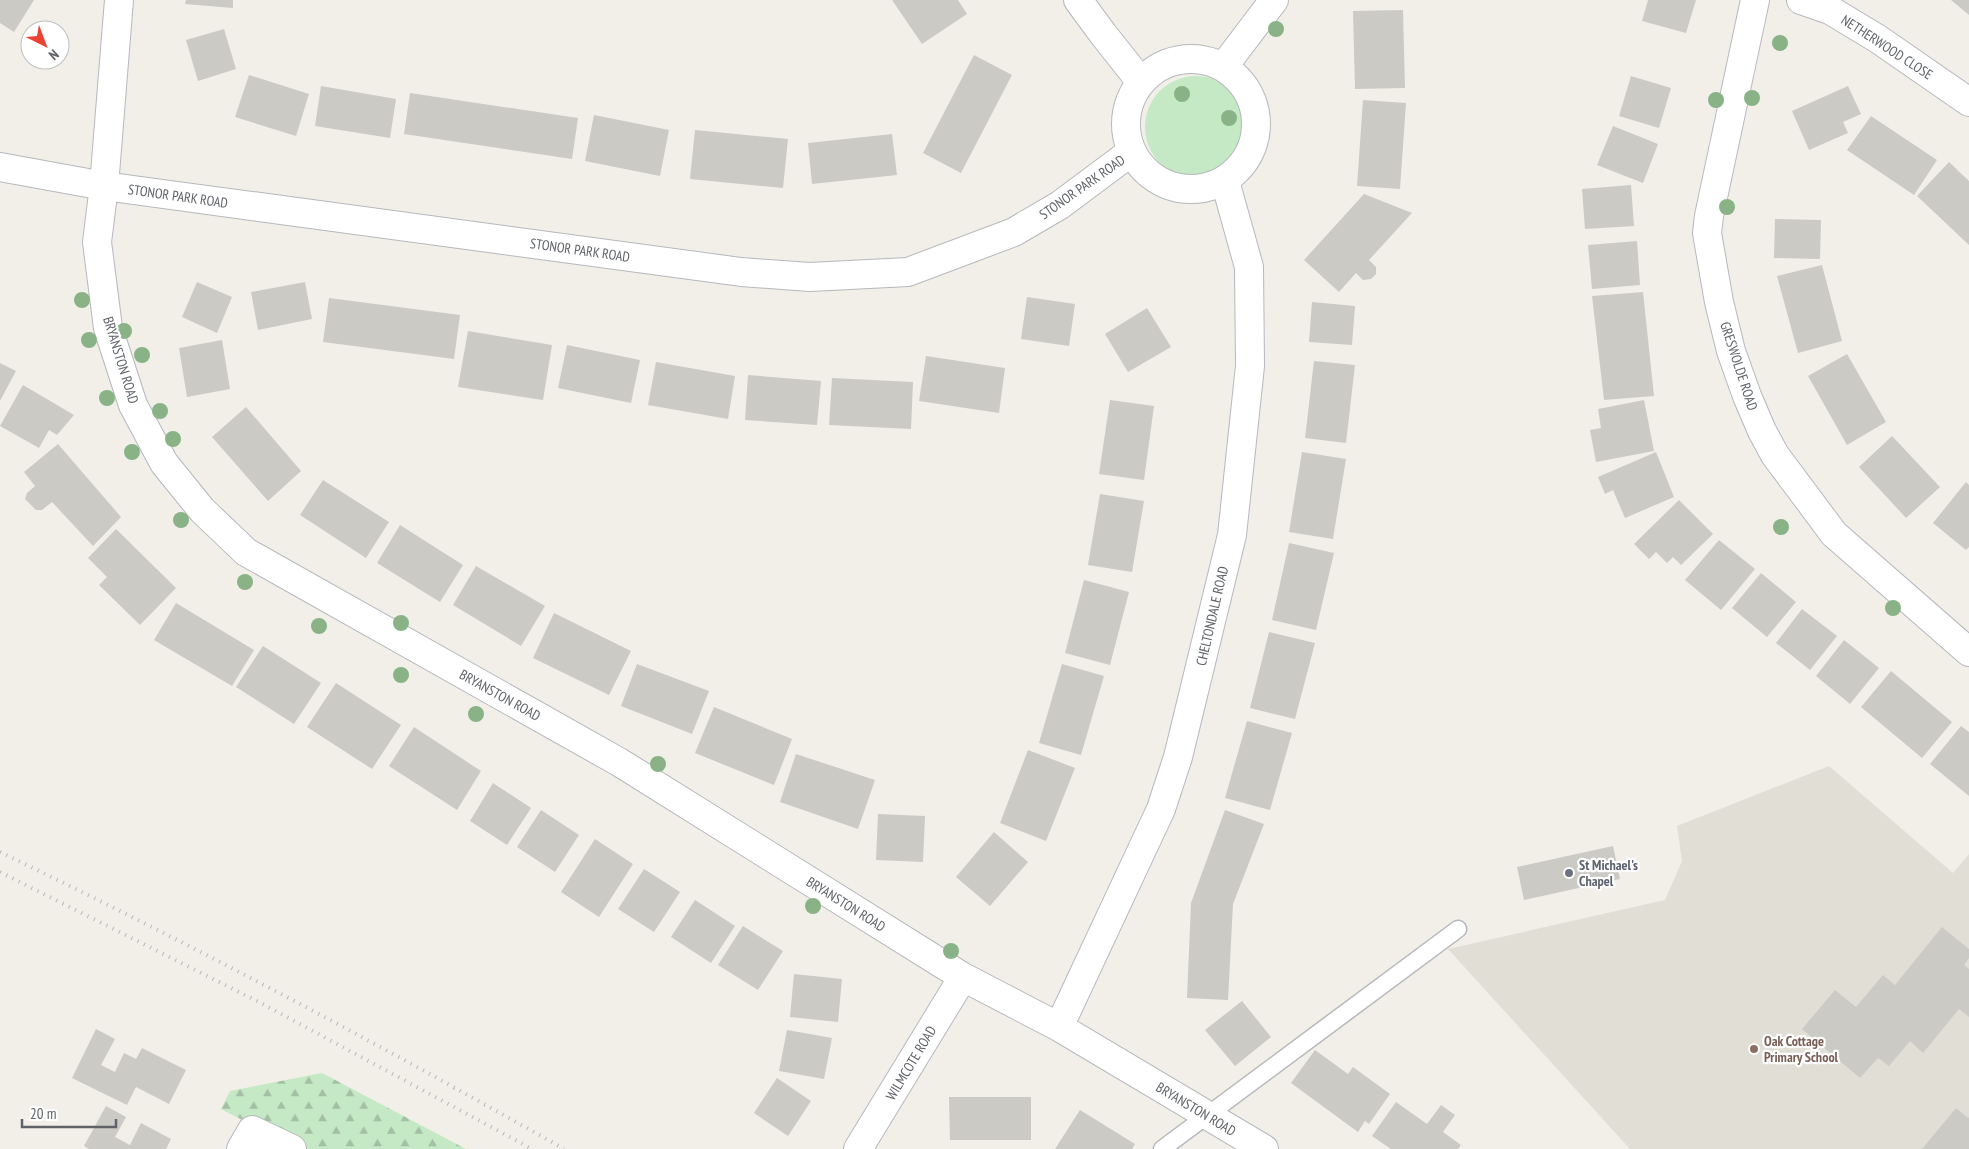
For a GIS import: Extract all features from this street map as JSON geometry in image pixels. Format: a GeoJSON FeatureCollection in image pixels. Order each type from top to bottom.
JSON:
{"type":"FeatureCollection","features":[{"type":"Feature","properties":{"kind":"street","name":"BRYANSTON ROAD"},"geometry":{"type":"LineString","coordinates":[[118,0],[104,186],[96,242],[108,328],[133,405],[164,463],[202,510],[246,552],[619,762],[962,977],[1059,1027],[1264,1149]]}},
{"type":"Feature","properties":{"kind":"street"},"geometry":{"type":"LineString","coordinates":[[1078,0],[1141,82]]}},
{"type":"Feature","properties":{"kind":"street"},"geometry":{"type":"LineString","coordinates":[[1224,66],[1274,0]]}},
{"type":"Feature","properties":{"kind":"street","name":"GRESWOLDE ROAD"},"geometry":{"type":"LineString","coordinates":[[1755,0],[1707,233],[1719,302],[1731,351],[1762,431],[1801,492],[1834,534],[1969,652]]}},
{"type":"Feature","properties":{"kind":"street","name":"NETHERWOOD CLOSE"},"geometry":{"type":"LineString","coordinates":[[1801,0],[1830,10],[1878,39],[1969,102]]}},
{"type":"Feature","properties":{"kind":"street"},"geometry":{"type":"LineString","coordinates":[[1180,59],[1202,59],[1224,66],[1248,90],[1257,123],[1249,157],[1225,181],[1208,188],[1189,190],[1171,187],[1155,180],[1141,168],[1131,152],[1127,138],[1125,123],[1127,108],[1141,82],[1158,67],[1180,59]]}},
{"type":"Feature","properties":{"kind":"street","name":"STONOR PARK ROAD"},"geometry":{"type":"LineString","coordinates":[[0,167],[104,186],[731,270],[810,278],[908,272],[1014,232],[1060,205],[1131,152]]}},
{"type":"Feature","properties":{"kind":"street","name":"CHELTONDALE ROAD"},"geometry":{"type":"LineString","coordinates":[[1059,1027],[1161,809],[1178,757],[1232,535],[1250,366],[1249,267],[1225,181]]}},
{"type":"Feature","properties":{"kind":"street","name":"WILMCOTE ROAD"},"geometry":{"type":"LineString","coordinates":[[858,1149],[962,977]]}},
{"type":"Feature","properties":{"kind":"street"},"geometry":{"type":"LineString","coordinates":[[241,1149],[252,1130],[292,1149]]}},
{"type":"Feature","properties":{"kind":"lane"},"geometry":{"type":"LineString","coordinates":[[1162,1149],[1458,929]]}},
{"type":"Feature","properties":{"kind":"shaded area","name":"Oak Cottage Primary School"},"geometry":{"type":"Polygon","coordinates":[[[1829,766],[1953,873],[1969,854],[1969,1149],[1630,1149],[1448,949],[1665,900],[1682,861],[1677,826],[1829,766]]]}},
{"type":"Feature","properties":{"kind":"green space"},"geometry":{"type":"Polygon","coordinates":[[[1196,76],[1215,80],[1232,91],[1243,108],[1247,127],[1243,146],[1232,163],[1215,174],[1196,178],[1177,174],[1160,163],[1149,146],[1145,127],[1149,108],[1160,91],[1177,80],[1196,76]]]}},
{"type":"Feature","properties":{"kind":"green space"},"geometry":{"type":"Polygon","coordinates":[[[322,1073],[466,1149],[299,1149],[221,1109],[230,1091],[322,1073]]]}},
{"type":"Feature","properties":{"kind":"building"},"geometry":{"type":"Polygon","coordinates":[[[0,0],[34,0],[14,32],[0,23],[0,0]]]}},
{"type":"Feature","properties":{"kind":"building"},"geometry":{"type":"Polygon","coordinates":[[[186,0],[233,0],[233,8],[185,4],[186,0]]]}},
{"type":"Feature","properties":{"kind":"building"},"geometry":{"type":"Polygon","coordinates":[[[892,0],[958,0],[967,14],[922,44],[892,0]]]}},
{"type":"Feature","properties":{"kind":"building"},"geometry":{"type":"Polygon","coordinates":[[[1648,0],[1696,0],[1686,33],[1642,21],[1648,0]]]}},
{"type":"Feature","properties":{"kind":"building"},"geometry":{"type":"Polygon","coordinates":[[[1951,0],[1969,0],[1969,15],[1951,0]]]}},
{"type":"Feature","properties":{"kind":"building"},"geometry":{"type":"Polygon","coordinates":[[[1403,10],[1405,88],[1355,89],[1353,11],[1403,10]]]}},
{"type":"Feature","properties":{"kind":"building"},"geometry":{"type":"Polygon","coordinates":[[[224,29],[236,69],[198,81],[186,40],[224,29]]]}},
{"type":"Feature","properties":{"kind":"building"},"geometry":{"type":"Polygon","coordinates":[[[974,55],[1012,75],[961,173],[923,153],[974,55]]]}},
{"type":"Feature","properties":{"kind":"building"},"geometry":{"type":"Polygon","coordinates":[[[249,75],[309,94],[296,136],[235,117],[249,75]]]}},
{"type":"Feature","properties":{"kind":"building"},"geometry":{"type":"Polygon","coordinates":[[[1631,76],[1671,88],[1659,128],[1619,116],[1631,76]]]}},
{"type":"Feature","properties":{"kind":"building"},"geometry":{"type":"Polygon","coordinates":[[[321,86],[396,99],[390,138],[315,126],[321,86]]]}},
{"type":"Feature","properties":{"kind":"building"},"geometry":{"type":"Polygon","coordinates":[[[1848,86],[1861,114],[1843,122],[1848,133],[1809,150],[1792,111],[1848,86]]]}},
{"type":"Feature","properties":{"kind":"building"},"geometry":{"type":"Polygon","coordinates":[[[410,93],[578,118],[572,159],[404,134],[410,93]]]}},
{"type":"Feature","properties":{"kind":"building"},"geometry":{"type":"Polygon","coordinates":[[[1363,100],[1406,103],[1400,189],[1357,186],[1363,100]]]}},
{"type":"Feature","properties":{"kind":"building"},"geometry":{"type":"Polygon","coordinates":[[[594,115],[669,130],[660,176],[585,161],[594,115]]]}},
{"type":"Feature","properties":{"kind":"building"},"geometry":{"type":"Polygon","coordinates":[[[1871,116],[1937,160],[1914,195],[1847,150],[1871,116]]]}},
{"type":"Feature","properties":{"kind":"building"},"geometry":{"type":"Polygon","coordinates":[[[1613,126],[1658,144],[1643,183],[1597,165],[1613,126]]]}},
{"type":"Feature","properties":{"kind":"building"},"geometry":{"type":"Polygon","coordinates":[[[695,130],[788,139],[783,188],[690,179],[695,130]]]}},
{"type":"Feature","properties":{"kind":"building"},"geometry":{"type":"Polygon","coordinates":[[[892,134],[897,175],[812,184],[808,143],[892,134]]]}},
{"type":"Feature","properties":{"kind":"building"},"geometry":{"type":"Polygon","coordinates":[[[1949,162],[1969,181],[1969,245],[1917,196],[1949,162]]]}},
{"type":"Feature","properties":{"kind":"building"},"geometry":{"type":"Polygon","coordinates":[[[1631,185],[1634,226],[1585,229],[1582,189],[1631,185]]]}},
{"type":"Feature","properties":{"kind":"building"},"geometry":{"type":"Polygon","coordinates":[[[1364,194],[1412,213],[1369,260],[1376,267],[1376,274],[1371,279],[1363,280],[1356,273],[1339,292],[1304,260],[1364,194]]]}},
{"type":"Feature","properties":{"kind":"building"},"geometry":{"type":"Polygon","coordinates":[[[1775,219],[1821,220],[1820,259],[1774,258],[1775,219]]]}},
{"type":"Feature","properties":{"kind":"building"},"geometry":{"type":"Polygon","coordinates":[[[1637,241],[1640,285],[1592,289],[1588,245],[1637,241]]]}},
{"type":"Feature","properties":{"kind":"building"},"geometry":{"type":"Polygon","coordinates":[[[1822,265],[1842,341],[1798,353],[1777,276],[1822,265]]]}},
{"type":"Feature","properties":{"kind":"building"},"geometry":{"type":"Polygon","coordinates":[[[197,282],[232,297],[217,333],[182,317],[197,282]]]}},
{"type":"Feature","properties":{"kind":"building"},"geometry":{"type":"Polygon","coordinates":[[[305,282],[312,319],[258,330],[251,292],[305,282]]]}},
{"type":"Feature","properties":{"kind":"building"},"geometry":{"type":"Polygon","coordinates":[[[1643,292],[1654,396],[1604,400],[1592,296],[1643,292]]]}},
{"type":"Feature","properties":{"kind":"building"},"geometry":{"type":"Polygon","coordinates":[[[1027,297],[1075,304],[1069,346],[1021,339],[1027,297]]]}},
{"type":"Feature","properties":{"kind":"building"},"geometry":{"type":"Polygon","coordinates":[[[329,298],[460,315],[454,359],[323,342],[329,298]]]}},
{"type":"Feature","properties":{"kind":"building"},"geometry":{"type":"Polygon","coordinates":[[[1312,302],[1355,306],[1352,345],[1309,342],[1312,302]]]}},
{"type":"Feature","properties":{"kind":"building"},"geometry":{"type":"Polygon","coordinates":[[[1147,308],[1171,347],[1128,372],[1105,334],[1147,308]]]}},
{"type":"Feature","properties":{"kind":"building"},"geometry":{"type":"Polygon","coordinates":[[[468,331],[552,345],[543,400],[458,387],[468,331]]]}},
{"type":"Feature","properties":{"kind":"building"},"geometry":{"type":"Polygon","coordinates":[[[222,340],[230,389],[187,397],[179,348],[222,340]]]}},
{"type":"Feature","properties":{"kind":"building"},"geometry":{"type":"Polygon","coordinates":[[[567,345],[640,360],[631,403],[558,388],[567,345]]]}},
{"type":"Feature","properties":{"kind":"building"},"geometry":{"type":"Polygon","coordinates":[[[1847,354],[1886,422],[1847,445],[1808,376],[1847,354]]]}},
{"type":"Feature","properties":{"kind":"building"},"geometry":{"type":"Polygon","coordinates":[[[926,356],[1005,368],[999,413],[919,401],[926,356]]]}},
{"type":"Feature","properties":{"kind":"building"},"geometry":{"type":"Polygon","coordinates":[[[1314,361],[1355,365],[1346,443],[1305,438],[1314,361]]]}},
{"type":"Feature","properties":{"kind":"building"},"geometry":{"type":"Polygon","coordinates":[[[656,362],[735,376],[728,419],[648,405],[656,362]]]}},
{"type":"Feature","properties":{"kind":"building"},"geometry":{"type":"Polygon","coordinates":[[[0,363],[16,371],[0,401],[0,363]]]}},
{"type":"Feature","properties":{"kind":"building"},"geometry":{"type":"Polygon","coordinates":[[[748,375],[821,381],[817,425],[745,420],[748,375]]]}},
{"type":"Feature","properties":{"kind":"building"},"geometry":{"type":"Polygon","coordinates":[[[832,378],[913,382],[911,429],[829,425],[832,378]]]}},
{"type":"Feature","properties":{"kind":"building"},"geometry":{"type":"Polygon","coordinates":[[[23,385],[74,415],[57,435],[49,430],[39,448],[0,426],[23,385]]]}},
{"type":"Feature","properties":{"kind":"building"},"geometry":{"type":"Polygon","coordinates":[[[1110,400],[1154,406],[1144,480],[1099,474],[1110,400]]]}},
{"type":"Feature","properties":{"kind":"building"},"geometry":{"type":"Polygon","coordinates":[[[1644,400],[1654,451],[1596,462],[1590,430],[1601,428],[1598,409],[1644,400]]]}},
{"type":"Feature","properties":{"kind":"building"},"geometry":{"type":"Polygon","coordinates":[[[246,407],[301,471],[268,501],[212,437],[246,407]]]}},
{"type":"Feature","properties":{"kind":"building"},"geometry":{"type":"Polygon","coordinates":[[[1892,436],[1940,487],[1906,518],[1859,467],[1892,436]]]}},
{"type":"Feature","properties":{"kind":"building"},"geometry":{"type":"Polygon","coordinates":[[[58,444],[121,517],[93,546],[52,502],[42,510],[36,510],[25,499],[27,493],[35,486],[24,472],[58,444]]]}},
{"type":"Feature","properties":{"kind":"building"},"geometry":{"type":"Polygon","coordinates":[[[1302,452],[1346,459],[1333,539],[1289,532],[1302,452]]]}},
{"type":"Feature","properties":{"kind":"building"},"geometry":{"type":"Polygon","coordinates":[[[1656,452],[1674,497],[1625,518],[1613,490],[1605,494],[1598,477],[1656,452]]]}},
{"type":"Feature","properties":{"kind":"building"},"geometry":{"type":"Polygon","coordinates":[[[323,480],[389,522],[366,558],[300,515],[323,480]]]}},
{"type":"Feature","properties":{"kind":"building"},"geometry":{"type":"Polygon","coordinates":[[[1966,482],[1969,485],[1969,547],[1966,550],[1933,523],[1966,482]]]}},
{"type":"Feature","properties":{"kind":"building"},"geometry":{"type":"Polygon","coordinates":[[[1100,494],[1144,501],[1132,572],[1088,565],[1100,494]]]}},
{"type":"Feature","properties":{"kind":"building"},"geometry":{"type":"Polygon","coordinates":[[[1679,500],[1713,534],[1681,565],[1673,557],[1667,563],[1656,552],[1649,559],[1634,544],[1679,500]]]}},
{"type":"Feature","properties":{"kind":"building"},"geometry":{"type":"Polygon","coordinates":[[[400,525],[463,565],[440,602],[377,563],[400,525]]]}},
{"type":"Feature","properties":{"kind":"building"},"geometry":{"type":"Polygon","coordinates":[[[116,529],[176,588],[140,625],[99,585],[107,577],[88,558],[116,529]]]}},
{"type":"Feature","properties":{"kind":"building"},"geometry":{"type":"Polygon","coordinates":[[[1719,540],[1755,569],[1721,610],[1685,580],[1719,540]]]}},
{"type":"Feature","properties":{"kind":"building"},"geometry":{"type":"Polygon","coordinates":[[[1289,543],[1334,553],[1316,630],[1272,620],[1289,543]]]}},
{"type":"Feature","properties":{"kind":"building"},"geometry":{"type":"Polygon","coordinates":[[[476,566],[545,606],[521,646],[453,605],[476,566]]]}},
{"type":"Feature","properties":{"kind":"building"},"geometry":{"type":"Polygon","coordinates":[[[1761,573],[1796,602],[1767,637],[1732,608],[1761,573]]]}},
{"type":"Feature","properties":{"kind":"building"},"geometry":{"type":"Polygon","coordinates":[[[1084,580],[1129,592],[1110,665],[1065,653],[1084,580]]]}},
{"type":"Feature","properties":{"kind":"building"},"geometry":{"type":"Polygon","coordinates":[[[176,603],[254,650],[232,686],[154,640],[176,603]]]}},
{"type":"Feature","properties":{"kind":"building"},"geometry":{"type":"Polygon","coordinates":[[[1802,609],[1837,636],[1810,670],[1776,643],[1802,609]]]}},
{"type":"Feature","properties":{"kind":"building"},"geometry":{"type":"Polygon","coordinates":[[[554,613],[631,651],[609,695],[533,658],[554,613]]]}},
{"type":"Feature","properties":{"kind":"building"},"geometry":{"type":"Polygon","coordinates":[[[1269,632],[1315,643],[1295,719],[1250,708],[1269,632]]]}},
{"type":"Feature","properties":{"kind":"building"},"geometry":{"type":"Polygon","coordinates":[[[1844,640],[1879,668],[1850,704],[1816,676],[1844,640]]]}},
{"type":"Feature","properties":{"kind":"building"},"geometry":{"type":"Polygon","coordinates":[[[263,646],[321,683],[294,724],[236,687],[263,646]]]}},
{"type":"Feature","properties":{"kind":"building"},"geometry":{"type":"Polygon","coordinates":[[[637,664],[709,691],[692,734],[621,706],[637,664]]]}},
{"type":"Feature","properties":{"kind":"building"},"geometry":{"type":"Polygon","coordinates":[[[1062,664],[1104,676],[1081,755],[1039,743],[1062,664]]]}},
{"type":"Feature","properties":{"kind":"building"},"geometry":{"type":"Polygon","coordinates":[[[1891,671],[1952,722],[1922,758],[1861,707],[1891,671]]]}},
{"type":"Feature","properties":{"kind":"building"},"geometry":{"type":"Polygon","coordinates":[[[336,683],[401,725],[372,769],[307,727],[336,683]]]}},
{"type":"Feature","properties":{"kind":"building"},"geometry":{"type":"Polygon","coordinates":[[[714,707],[792,739],[774,785],[695,753],[714,707]]]}},
{"type":"Feature","properties":{"kind":"building"},"geometry":{"type":"Polygon","coordinates":[[[1247,721],[1292,733],[1270,810],[1225,798],[1247,721]]]}},
{"type":"Feature","properties":{"kind":"building"},"geometry":{"type":"Polygon","coordinates":[[[1961,726],[1969,732],[1969,796],[1930,764],[1961,726]]]}},
{"type":"Feature","properties":{"kind":"building"},"geometry":{"type":"Polygon","coordinates":[[[414,727],[481,771],[457,810],[389,766],[414,727]]]}},
{"type":"Feature","properties":{"kind":"building"},"geometry":{"type":"Polygon","coordinates":[[[1028,750],[1075,768],[1046,841],[1000,823],[1028,750]]]}},
{"type":"Feature","properties":{"kind":"building"},"geometry":{"type":"Polygon","coordinates":[[[796,754],[875,780],[858,829],[780,802],[796,754]]]}},
{"type":"Feature","properties":{"kind":"building"},"geometry":{"type":"Polygon","coordinates":[[[493,783],[531,808],[507,845],[470,821],[493,783]]]}},
{"type":"Feature","properties":{"kind":"building"},"geometry":{"type":"Polygon","coordinates":[[[541,810],[579,835],[555,872],[517,847],[541,810]]]}},
{"type":"Feature","properties":{"kind":"building"},"geometry":{"type":"Polygon","coordinates":[[[1225,810],[1264,824],[1233,904],[1228,1000],[1187,998],[1191,903],[1225,810]]]}},
{"type":"Feature","properties":{"kind":"building"},"geometry":{"type":"Polygon","coordinates":[[[878,814],[925,816],[923,862],[876,860],[878,814]]]}},
{"type":"Feature","properties":{"kind":"building"},"geometry":{"type":"Polygon","coordinates":[[[994,832],[1028,862],[990,906],[956,877],[994,832]]]}},
{"type":"Feature","properties":{"kind":"building"},"geometry":{"type":"Polygon","coordinates":[[[595,839],[633,864],[599,917],[561,892],[595,839]]]}},
{"type":"Feature","properties":{"kind":"building","name":"St Michael's Chapel"},"geometry":{"type":"Polygon","coordinates":[[[1613,846],[1620,879],[1524,900],[1517,867],[1613,846]]]}},
{"type":"Feature","properties":{"kind":"building"},"geometry":{"type":"Polygon","coordinates":[[[644,869],[680,892],[654,932],[618,909],[644,869]]]}},
{"type":"Feature","properties":{"kind":"building"},"geometry":{"type":"Polygon","coordinates":[[[695,900],[735,926],[711,963],[671,937],[695,900]]]}},
{"type":"Feature","properties":{"kind":"building"},"geometry":{"type":"Polygon","coordinates":[[[743,926],[783,951],[758,990],[718,965],[743,926]]]}},
{"type":"Feature","properties":{"kind":"building"},"geometry":{"type":"Polygon","coordinates":[[[1942,927],[1969,949],[1969,958],[1964,965],[1969,969],[1969,1017],[1959,1009],[1923,1053],[1910,1041],[1889,1066],[1878,1058],[1860,1078],[1802,1029],[1835,990],[1856,1007],[1883,975],[1895,985],[1942,927]]]}},
{"type":"Feature","properties":{"kind":"building"},"geometry":{"type":"Polygon","coordinates":[[[794,974],[842,979],[838,1022],[790,1017],[794,974]]]}},
{"type":"Feature","properties":{"kind":"building"},"geometry":{"type":"Polygon","coordinates":[[[1242,1001],[1271,1037],[1235,1066],[1205,1030],[1242,1001]]]}},
{"type":"Feature","properties":{"kind":"building"},"geometry":{"type":"Polygon","coordinates":[[[96,1029],[115,1039],[101,1065],[115,1072],[124,1053],[136,1059],[142,1048],[186,1070],[169,1104],[136,1087],[127,1105],[72,1078],[96,1029]]]}},
{"type":"Feature","properties":{"kind":"building"},"geometry":{"type":"Polygon","coordinates":[[[787,1030],[832,1038],[824,1079],[779,1071],[787,1030]]]}},
{"type":"Feature","properties":{"kind":"building"},"geometry":{"type":"Polygon","coordinates":[[[1315,1050],[1348,1074],[1353,1067],[1390,1094],[1369,1124],[1365,1121],[1358,1132],[1291,1083],[1315,1050]]]}},
{"type":"Feature","properties":{"kind":"building"},"geometry":{"type":"Polygon","coordinates":[[[777,1078],[811,1101],[788,1136],[754,1113],[777,1078]]]}},
{"type":"Feature","properties":{"kind":"building"},"geometry":{"type":"Polygon","coordinates":[[[949,1097],[1031,1097],[1031,1140],[950,1140],[949,1097]]]}},
{"type":"Feature","properties":{"kind":"building"},"geometry":{"type":"Polygon","coordinates":[[[1396,1102],[1427,1124],[1441,1105],[1455,1115],[1443,1132],[1461,1145],[1458,1149],[1391,1149],[1372,1136],[1396,1102]]]}},
{"type":"Feature","properties":{"kind":"building"},"geometry":{"type":"Polygon","coordinates":[[[106,1106],[126,1117],[115,1137],[130,1145],[141,1123],[171,1139],[166,1149],[89,1149],[84,1146],[106,1106]]]}},
{"type":"Feature","properties":{"kind":"building"},"geometry":{"type":"Polygon","coordinates":[[[1956,1108],[1969,1117],[1969,1149],[1922,1149],[1956,1108]]]}},
{"type":"Feature","properties":{"kind":"building"},"geometry":{"type":"Polygon","coordinates":[[[1080,1110],[1135,1144],[1132,1149],[1055,1149],[1080,1110]]]}},
{"type":"Feature","properties":{"kind":"railway"},"geometry":{"type":"LineString","coordinates":[[0,852],[143,922],[284,996],[425,1071],[564,1149]]}},
{"type":"Feature","properties":{"kind":"railway"},"geometry":{"type":"LineString","coordinates":[[0,872],[259,1002],[532,1149]]}},
{"type":"Feature","properties":{"kind":"place","name":"St Michael's Chapel"},"geometry":{"type":"Point","coordinates":[1569,873]}},
{"type":"Feature","properties":{"kind":"place","name":"Oak Cottage Primary School"},"geometry":{"type":"Point","coordinates":[1754,1049]}}]}
